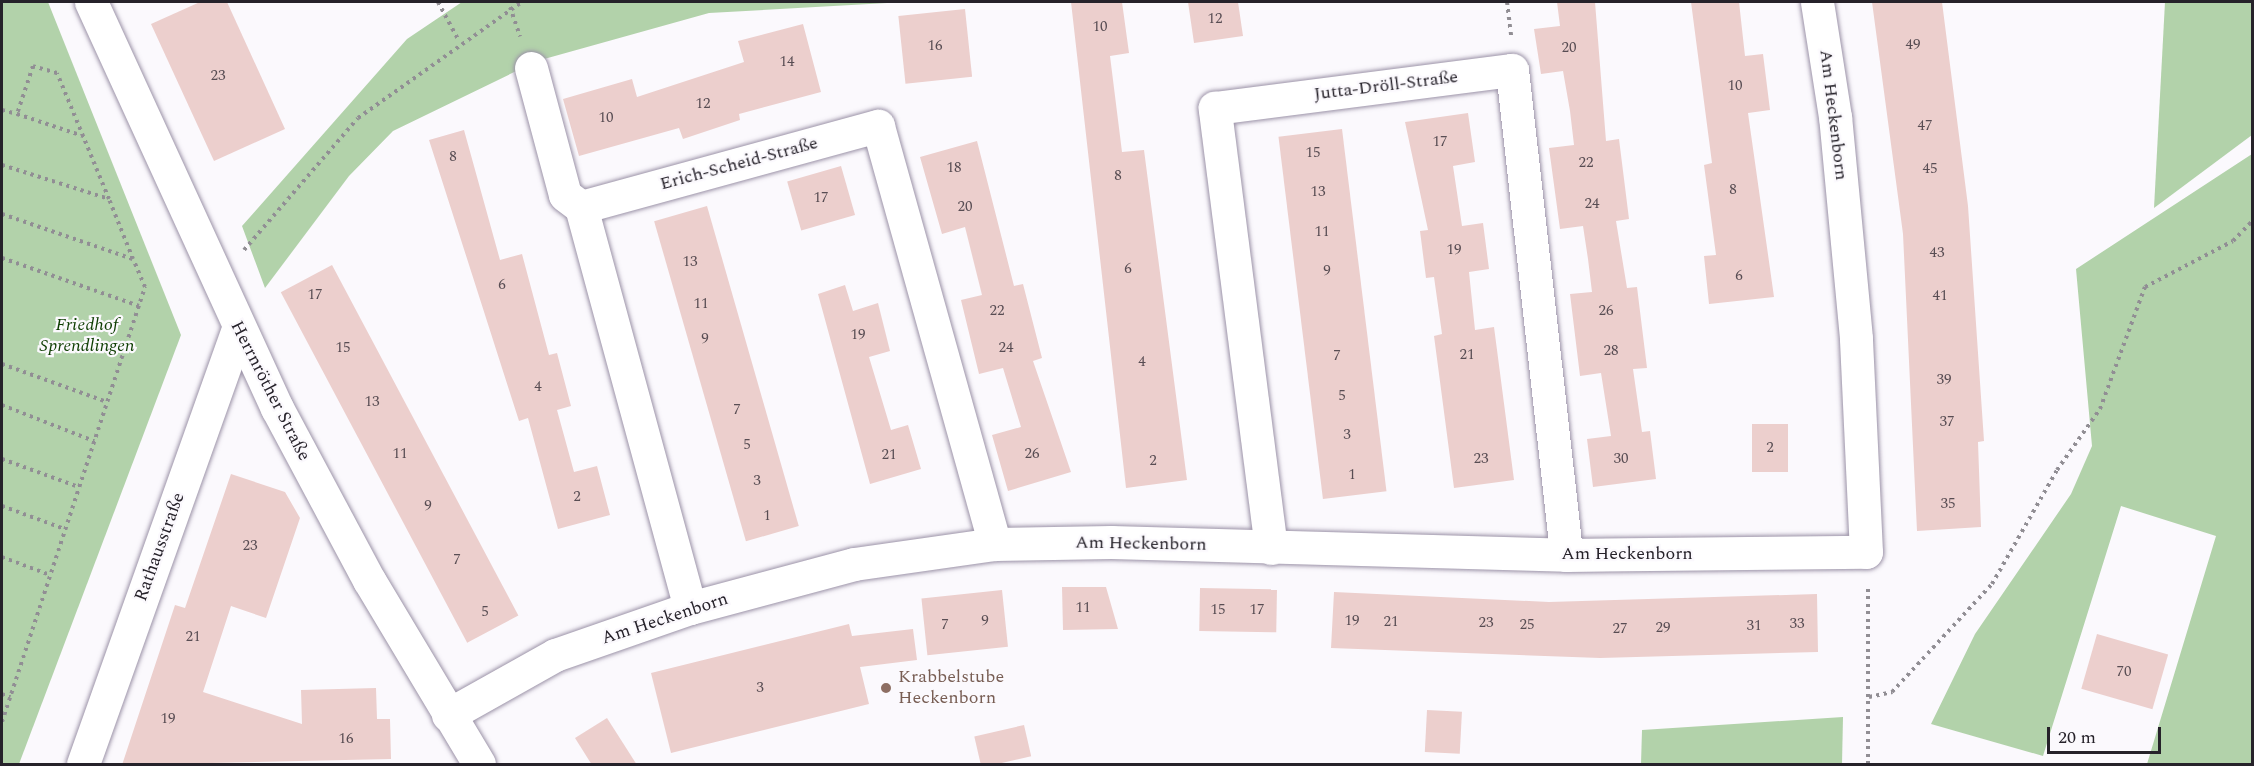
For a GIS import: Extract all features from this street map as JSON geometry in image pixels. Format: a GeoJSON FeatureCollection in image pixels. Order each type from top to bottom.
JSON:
{"type":"FeatureCollection","features":[{"type":"Feature","properties":{"kind":"street","name":"Herrnröther Straße"},"geometry":{"type":"LineString","coordinates":[[91,2],[238,328],[363,570],[479,765]]}},
{"type":"Feature","properties":{"kind":"street","name":"Am Heckenborn"},"geometry":{"type":"LineString","coordinates":[[448,715],[555,655],[690,608],[854,564],[995,544],[1566,555],[1866,552],[1856,338],[1835,117],[1817,2]]}},
{"type":"Feature","properties":{"kind":"street"},"geometry":{"type":"LineString","coordinates":[[531,68],[565,195],[581,207],[690,608]]}},
{"type":"Feature","properties":{"kind":"street","name":"Jutta-Dröll-Straße"},"geometry":{"type":"LineString","coordinates":[[1271,548],[1215,108],[1512,70],[1566,555]]}},
{"type":"Feature","properties":{"kind":"street","name":"Erich-Scheid-Straße"},"geometry":{"type":"LineString","coordinates":[[581,207],[878,126],[995,544]]}},
{"type":"Feature","properties":{"kind":"street","name":"Rathausstraße"},"geometry":{"type":"LineString","coordinates":[[83,765],[238,328]]}},
{"type":"Feature","properties":{"kind":"path"},"geometry":{"type":"LineString","coordinates":[[438,2],[459,41]]}},
{"type":"Feature","properties":{"kind":"path"},"geometry":{"type":"LineString","coordinates":[[216,282],[358,118],[459,41],[522,2]]}},
{"type":"Feature","properties":{"kind":"path"},"geometry":{"type":"LineString","coordinates":[[2,722],[145,287],[57,73],[33,66],[17,114]]}},
{"type":"Feature","properties":{"kind":"path"},"geometry":{"type":"LineString","coordinates":[[2,110],[83,136]]}},
{"type":"Feature","properties":{"kind":"path"},"geometry":{"type":"LineString","coordinates":[[2,165],[109,199]]}},
{"type":"Feature","properties":{"kind":"path"},"geometry":{"type":"LineString","coordinates":[[2,214],[133,259]]}},
{"type":"Feature","properties":{"kind":"path"},"geometry":{"type":"LineString","coordinates":[[1869,697],[1892,692],[1992,584],[2057,470],[2100,410],[2145,287],[2233,241],[2253,221]]}},
{"type":"Feature","properties":{"kind":"path"},"geometry":{"type":"LineString","coordinates":[[2,258],[139,306]]}},
{"type":"Feature","properties":{"kind":"path"},"geometry":{"type":"LineString","coordinates":[[2,364],[107,402]]}},
{"type":"Feature","properties":{"kind":"path"},"geometry":{"type":"LineString","coordinates":[[2,405],[94,441]]}},
{"type":"Feature","properties":{"kind":"path"},"geometry":{"type":"LineString","coordinates":[[2,459],[79,487]]}},
{"type":"Feature","properties":{"kind":"path"},"geometry":{"type":"LineString","coordinates":[[2,506],[65,529]]}},
{"type":"Feature","properties":{"kind":"path"},"geometry":{"type":"LineString","coordinates":[[1866,552],[1868,765]]}},
{"type":"Feature","properties":{"kind":"path"},"geometry":{"type":"LineString","coordinates":[[2,557],[50,575]]}},
{"type":"Feature","properties":{"kind":"path"},"geometry":{"type":"LineString","coordinates":[[2,694],[10,697]]}},
{"type":"Feature","properties":{"kind":"green space","name":"Friedhof Sprendlingen"},"geometry":{"type":"Polygon","coordinates":[[[2,2],[48,2],[181,335],[19,764],[2,764],[2,2]]]}},
{"type":"Feature","properties":{"kind":"green space"},"geometry":{"type":"Polygon","coordinates":[[[462,2],[905,2],[709,13],[537,61],[393,131],[349,176],[265,288],[242,226],[407,39],[462,2]]]}},
{"type":"Feature","properties":{"kind":"green space"},"geometry":{"type":"Polygon","coordinates":[[[2165,2],[2252,2],[2252,135],[2154,208],[2165,2]]]}},
{"type":"Feature","properties":{"kind":"green space"},"geometry":{"type":"Polygon","coordinates":[[[2252,154],[2252,764],[2147,764],[2216,536],[2121,506],[2043,756],[1931,724],[1975,634],[2071,494],[2092,446],[2076,269],[2252,154]]]}},
{"type":"Feature","properties":{"kind":"green space"},"geometry":{"type":"Polygon","coordinates":[[[1843,717],[1842,764],[1641,764],[1642,730],[1843,717]]]}},
{"type":"Feature","properties":{"kind":"building"},"geometry":{"type":"Polygon","coordinates":[[[200,2],[227,2],[285,129],[214,161],[151,24],[200,2]]]}},
{"type":"Feature","properties":{"kind":"building"},"geometry":{"type":"Polygon","coordinates":[[[1071,2],[1122,2],[1129,53],[1110,56],[1122,152],[1144,150],[1187,480],[1126,488],[1071,2]]]}},
{"type":"Feature","properties":{"kind":"building"},"geometry":{"type":"Polygon","coordinates":[[[1188,2],[1238,2],[1243,36],[1194,43],[1188,2]]]}},
{"type":"Feature","properties":{"kind":"building"},"geometry":{"type":"Polygon","coordinates":[[[1557,2],[1595,2],[1606,141],[1619,139],[1629,219],[1616,221],[1627,288],[1637,287],[1647,368],[1633,369],[1642,432],[1650,431],[1656,479],[1593,487],[1587,439],[1611,436],[1601,373],[1580,376],[1570,294],[1592,292],[1588,259],[1583,226],[1560,229],[1549,148],[1574,145],[1570,111],[1563,71],[1541,74],[1534,29],[1560,26],[1557,2]]]}},
{"type":"Feature","properties":{"kind":"building"},"geometry":{"type":"Polygon","coordinates":[[[1691,2],[1739,2],[1745,56],[1763,54],[1770,110],[1748,113],[1774,297],[1709,304],[1704,256],[1716,255],[1704,165],[1712,163],[1691,2]]]}},
{"type":"Feature","properties":{"kind":"building"},"geometry":{"type":"Polygon","coordinates":[[[1872,2],[1942,2],[1968,206],[1984,441],[1978,442],[1981,527],[1917,531],[1903,234],[1872,2]]]}},
{"type":"Feature","properties":{"kind":"building"},"geometry":{"type":"Polygon","coordinates":[[[965,9],[972,77],[905,84],[898,16],[965,9]]]}},
{"type":"Feature","properties":{"kind":"building"},"geometry":{"type":"Polygon","coordinates":[[[803,24],[821,92],[739,114],[740,120],[683,139],[679,128],[579,156],[563,99],[632,79],[637,97],[744,62],[738,41],[803,24]]]}},
{"type":"Feature","properties":{"kind":"building"},"geometry":{"type":"Polygon","coordinates":[[[1468,113],[1475,162],[1453,166],[1462,226],[1483,223],[1489,269],[1469,272],[1475,330],[1494,327],[1514,480],[1454,488],[1434,336],[1442,334],[1434,277],[1426,278],[1420,231],[1428,230],[1405,122],[1468,113]]]}},
{"type":"Feature","properties":{"kind":"building"},"geometry":{"type":"Polygon","coordinates":[[[1342,129],[1386,491],[1323,499],[1278,137],[1342,129]]]}},
{"type":"Feature","properties":{"kind":"building"},"geometry":{"type":"Polygon","coordinates":[[[464,130],[500,260],[522,254],[549,355],[557,353],[571,406],[557,410],[574,472],[597,466],[610,515],[558,529],[528,418],[519,421],[429,140],[464,130]]]}},
{"type":"Feature","properties":{"kind":"building"},"geometry":{"type":"Polygon","coordinates":[[[977,141],[1014,286],[1023,284],[1042,358],[1033,361],[1071,472],[1008,491],[992,435],[1021,427],[1003,368],[979,374],[961,300],[982,295],[965,227],[942,234],[920,157],[977,141]]]}},
{"type":"Feature","properties":{"kind":"building"},"geometry":{"type":"Polygon","coordinates":[[[841,166],[855,215],[801,230],[787,181],[841,166]]]}},
{"type":"Feature","properties":{"kind":"building"},"geometry":{"type":"Polygon","coordinates":[[[707,206],[799,526],[746,541],[654,221],[707,206]]]}},
{"type":"Feature","properties":{"kind":"building"},"geometry":{"type":"Polygon","coordinates":[[[332,265],[518,616],[467,643],[281,292],[332,265]]]}},
{"type":"Feature","properties":{"kind":"building"},"geometry":{"type":"Polygon","coordinates":[[[845,285],[853,311],[878,303],[890,351],[869,357],[891,430],[908,425],[921,469],[870,484],[818,294],[845,285]]]}},
{"type":"Feature","properties":{"kind":"building"},"geometry":{"type":"Polygon","coordinates":[[[1752,424],[1788,424],[1788,472],[1752,472],[1752,424]]]}},
{"type":"Feature","properties":{"kind":"building"},"geometry":{"type":"Polygon","coordinates":[[[231,474],[285,492],[300,518],[266,618],[231,606],[203,692],[302,724],[301,690],[376,688],[377,719],[390,719],[391,759],[122,765],[175,605],[185,608],[231,474]]]}},
{"type":"Feature","properties":{"kind":"building"},"geometry":{"type":"Polygon","coordinates":[[[1062,587],[1106,587],[1118,629],[1063,630],[1062,587]]]}},
{"type":"Feature","properties":{"kind":"building"},"geometry":{"type":"Polygon","coordinates":[[[1200,588],[1277,589],[1276,632],[1199,631],[1200,588]]]}},
{"type":"Feature","properties":{"kind":"building"},"geometry":{"type":"Polygon","coordinates":[[[1002,590],[1008,647],[927,655],[921,598],[1002,590]]]}},
{"type":"Feature","properties":{"kind":"building"},"geometry":{"type":"Polygon","coordinates":[[[1334,592],[1549,602],[1817,594],[1818,652],[1600,658],[1331,648],[1334,592]]]}},
{"type":"Feature","properties":{"kind":"building"},"geometry":{"type":"Polygon","coordinates":[[[849,624],[852,636],[913,629],[917,660],[860,667],[869,704],[671,753],[651,673],[849,624]]]}},
{"type":"Feature","properties":{"kind":"building"},"geometry":{"type":"Polygon","coordinates":[[[2097,634],[2168,654],[2152,709],[2081,689],[2097,634]]]}},
{"type":"Feature","properties":{"kind":"building"},"geometry":{"type":"Polygon","coordinates":[[[1427,710],[1462,712],[1460,754],[1425,752],[1427,710]]]}},
{"type":"Feature","properties":{"kind":"building"},"geometry":{"type":"Polygon","coordinates":[[[607,718],[637,765],[592,765],[575,738],[607,718]]]}},
{"type":"Feature","properties":{"kind":"building"},"geometry":{"type":"Polygon","coordinates":[[[1024,725],[1031,756],[997,764],[981,764],[974,736],[1024,725]]]}},
{"type":"Feature","properties":{"kind":"place","name":"Krabbelstube Heckenborn"},"geometry":{"type":"Point","coordinates":[886,688]}}]}
